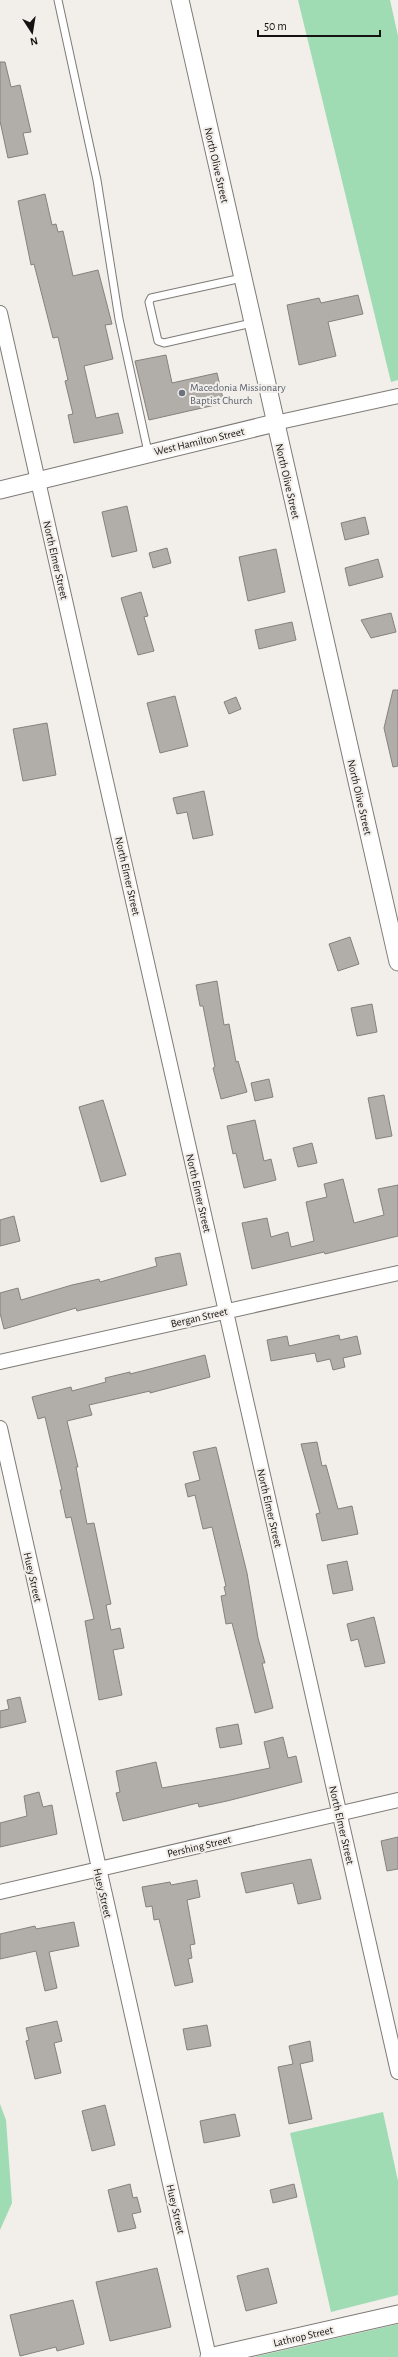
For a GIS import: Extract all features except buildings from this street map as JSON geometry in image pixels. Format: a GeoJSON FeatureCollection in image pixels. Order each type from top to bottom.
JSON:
{"type":"FeatureCollection","features":[{"type":"Feature","properties":{"kind":"street","name":"North Olive Street"},"geometry":{"type":"LineString","coordinates":[[180,0],[274,423],[398,962]]}},
{"type":"Feature","properties":{"kind":"street","name":"North Elmer Street"},"geometry":{"type":"LineString","coordinates":[[0,313],[398,2072]]}},
{"type":"Feature","properties":{"kind":"street","name":"West Hamilton Street"},"geometry":{"type":"LineString","coordinates":[[0,490],[148,452],[398,396]]}},
{"type":"Feature","properties":{"kind":"street","name":"Bergan Street"},"geometry":{"type":"LineString","coordinates":[[0,1362],[226,1310],[398,1273]]}},
{"type":"Feature","properties":{"kind":"street","name":"Huey Street"},"geometry":{"type":"LineString","coordinates":[[0,1428],[209,2357]]}},
{"type":"Feature","properties":{"kind":"street","name":"Pershing Street"},"geometry":{"type":"LineString","coordinates":[[0,1892],[398,1800]]}},
{"type":"Feature","properties":{"kind":"street","name":"Lathrop Street"},"geometry":{"type":"LineString","coordinates":[[209,2357],[398,2314]]}},
{"type":"Feature","properties":{"kind":"lane"},"geometry":{"type":"LineString","coordinates":[[58,0],[97,180],[119,319],[148,452]]}},
{"type":"Feature","properties":{"kind":"lane"},"geometry":{"type":"LineString","coordinates":[[242,278],[151,298],[149,302],[158,341],[164,343],[252,324]]}},
{"type":"Feature","properties":{"kind":"green space"},"geometry":{"type":"Polygon","coordinates":[[[298,0],[390,0],[398,36],[398,380],[391,382],[298,0]]]}},
{"type":"Feature","properties":{"kind":"green space"},"geometry":{"type":"Polygon","coordinates":[[[0,2104],[6,2120],[12,2203],[0,2230],[0,2104]]]}},
{"type":"Feature","properties":{"kind":"green space"},"geometry":{"type":"Polygon","coordinates":[[[383,2112],[398,2181],[398,2295],[331,2312],[290,2133],[383,2112]]]}},
{"type":"Feature","properties":{"kind":"green space"},"geometry":{"type":"Polygon","coordinates":[[[398,2324],[398,2357],[254,2357],[398,2324]]]}},
{"type":"Feature","properties":{"kind":"place","name":"Macedonia Missionary Baptist Church"},"geometry":{"type":"Point","coordinates":[182,393]}}]}
